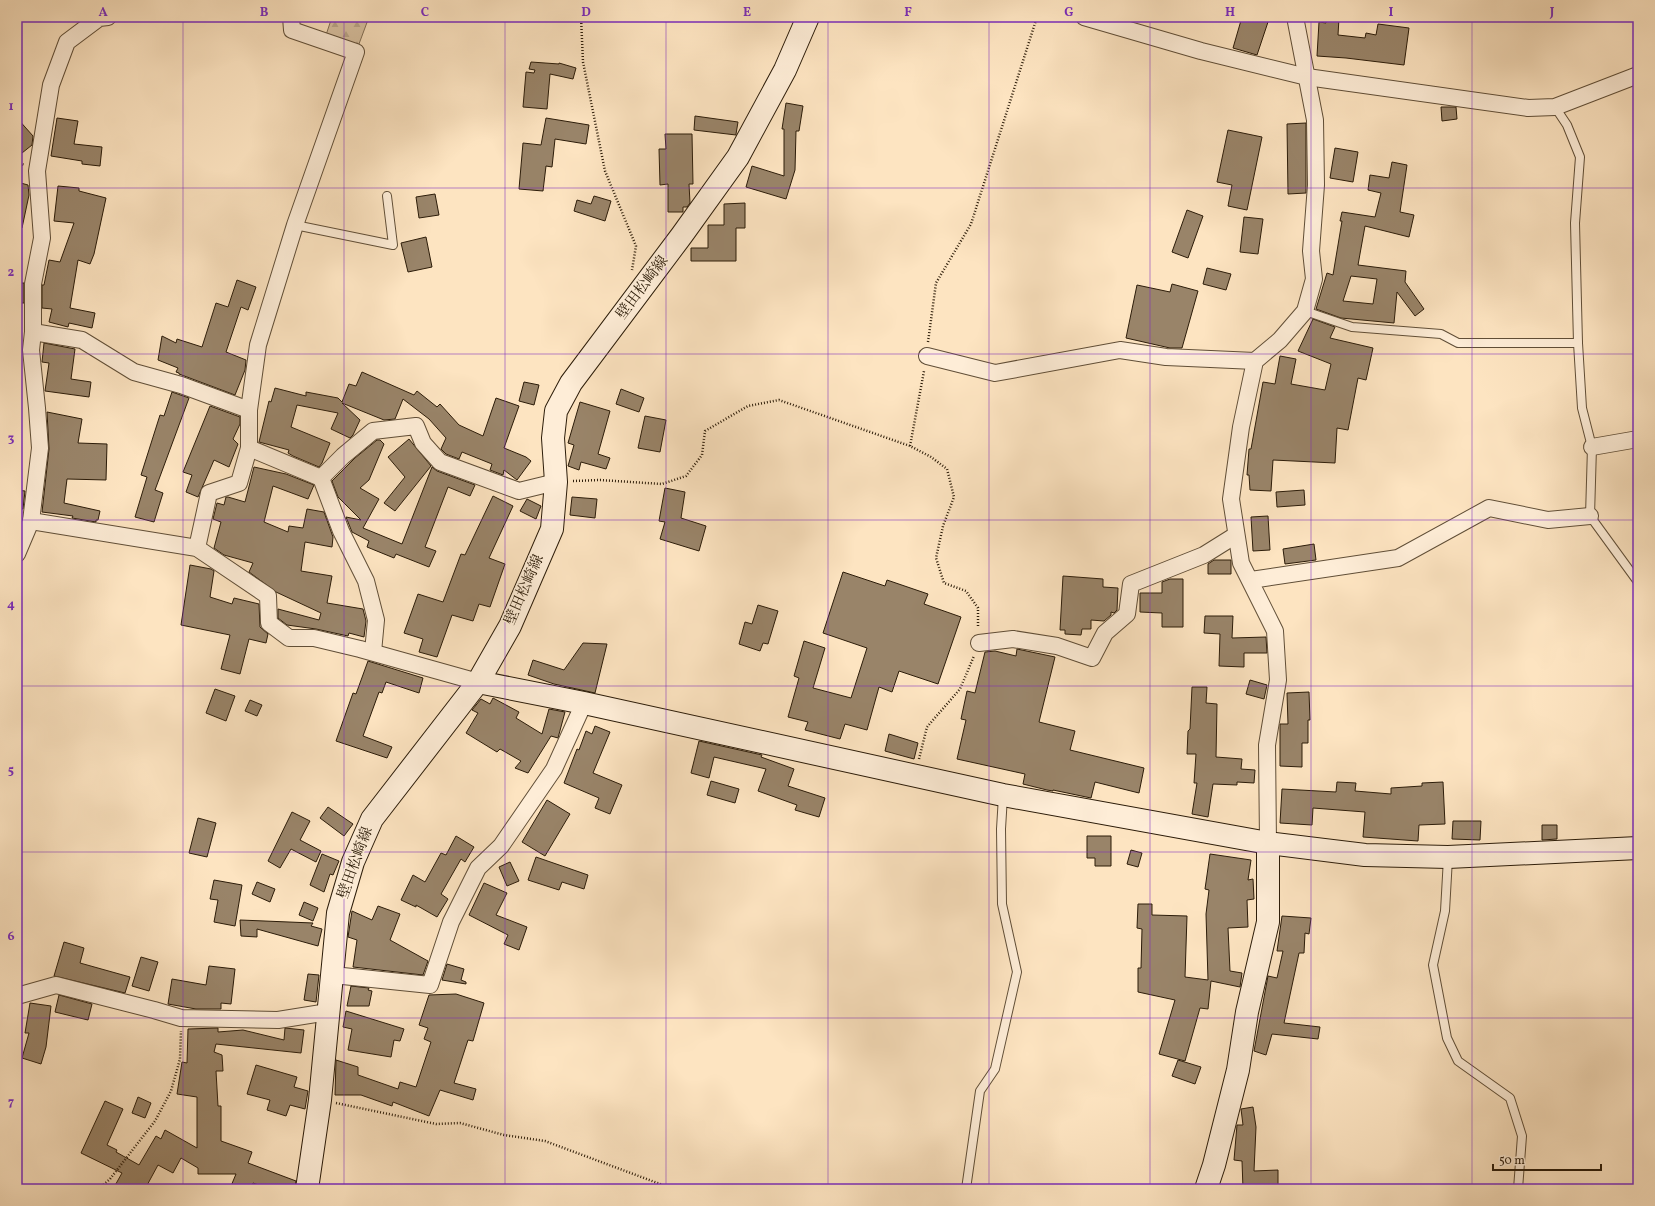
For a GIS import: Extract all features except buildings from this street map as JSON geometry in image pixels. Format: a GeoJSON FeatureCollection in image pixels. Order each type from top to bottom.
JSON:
{"type":"FeatureCollection","features":[{"type":"Feature","properties":{"kind":"street"},"geometry":{"type":"LineString","coordinates":[[17,554],[31,521],[40,448],[38,408],[30,350],[33,332],[33,284],[42,238],[38,171],[51,84],[67,42],[100,18],[108,17]]}},
{"type":"Feature","properties":{"kind":"street"},"geometry":{"type":"LineString","coordinates":[[197,548],[209,493],[239,483],[249,448],[249,410],[258,345],[295,225],[356,52],[292,30],[291,17]]}},
{"type":"Feature","properties":{"kind":"street","name":"壁田松崎線"},"geometry":{"type":"LineString","coordinates":[[307,1189],[320,1100],[338,913],[353,862],[372,819],[478,682],[510,626],[552,529],[556,482],[553,438],[556,411],[571,383],[633,302],[738,157],[785,70],[808,17]]}},
{"type":"Feature","properties":{"kind":"street"},"geometry":{"type":"LineString","coordinates":[[1084,17],[1201,51],[1307,77],[1528,108],[1555,108],[1638,75]]}},
{"type":"Feature","properties":{"kind":"street"},"geometry":{"type":"LineString","coordinates":[[1206,1189],[1214,1165],[1238,1070],[1247,1012],[1268,922],[1267,745],[1278,680],[1275,631],[1241,562],[1231,499],[1241,428],[1255,361],[1280,340],[1305,311],[1314,279],[1311,251],[1316,184],[1315,120],[1296,22],[1297,17]]}},
{"type":"Feature","properties":{"kind":"street"},"geometry":{"type":"LineString","coordinates":[[33,332],[82,340],[134,372],[181,385],[249,410]]}},
{"type":"Feature","properties":{"kind":"street"},"geometry":{"type":"LineString","coordinates":[[927,356],[995,373],[1120,350],[1166,357],[1255,361]]}},
{"type":"Feature","properties":{"kind":"street"},"geometry":{"type":"LineString","coordinates":[[321,478],[343,456],[373,431],[416,426],[423,443],[440,462],[518,491],[556,482]]}},
{"type":"Feature","properties":{"kind":"street"},"geometry":{"type":"LineString","coordinates":[[1592,447],[1638,439]]}},
{"type":"Feature","properties":{"kind":"street"},"geometry":{"type":"LineString","coordinates":[[249,448],[321,478],[341,531],[366,581],[376,620],[373,652]]}},
{"type":"Feature","properties":{"kind":"street"},"geometry":{"type":"LineString","coordinates":[[1251,580],[1398,558],[1489,508],[1548,520],[1590,516]]}},
{"type":"Feature","properties":{"kind":"street"},"geometry":{"type":"LineString","coordinates":[[31,521],[197,548],[268,596],[270,623],[289,638],[314,638],[373,652],[478,682],[584,703],[1003,795],[1268,843],[1365,855],[1448,857],[1638,848]]}},
{"type":"Feature","properties":{"kind":"street"},"geometry":{"type":"LineString","coordinates":[[979,643],[1014,639],[1057,646],[1092,658],[1105,633],[1127,614],[1131,584],[1204,555],[1236,535]]}},
{"type":"Feature","properties":{"kind":"street"},"geometry":{"type":"LineString","coordinates":[[333,975],[430,985],[452,922],[478,868],[501,846],[554,769],[584,703]]}},
{"type":"Feature","properties":{"kind":"street"},"geometry":{"type":"LineString","coordinates":[[17,996],[56,985],[181,1018],[278,1020],[328,1012]]}},
{"type":"Feature","properties":{"kind":"lane"},"geometry":{"type":"LineString","coordinates":[[1555,108],[1567,125],[1580,157],[1576,223],[1578,343],[1582,408],[1592,447],[1590,516],[1638,582]]}},
{"type":"Feature","properties":{"kind":"lane"},"geometry":{"type":"LineString","coordinates":[[295,225],[393,245],[387,196]]}},
{"type":"Feature","properties":{"kind":"lane"},"geometry":{"type":"LineString","coordinates":[[1305,311],[1352,326],[1441,334],[1458,343],[1578,343]]}},
{"type":"Feature","properties":{"kind":"lane"},"geometry":{"type":"LineString","coordinates":[[966,1189],[980,1091],[995,1069],[1017,972],[1002,904],[1000,829],[1003,795]]}},
{"type":"Feature","properties":{"kind":"lane"},"geometry":{"type":"LineString","coordinates":[[1448,857],[1446,911],[1432,965],[1447,1038],[1458,1061],[1510,1098],[1522,1136],[1518,1189]]}},
{"type":"Feature","properties":{"kind":"path"},"geometry":{"type":"LineString","coordinates":[[581,17],[583,62],[605,171],[636,246],[630,284],[633,302]]}},
{"type":"Feature","properties":{"kind":"path"},"geometry":{"type":"LineString","coordinates":[[910,446],[927,356],[936,283],[971,224],[1037,17]]}},
{"type":"Feature","properties":{"kind":"path"},"geometry":{"type":"LineString","coordinates":[[556,482],[600,480],[662,484],[686,476],[702,455],[705,431],[748,406],[779,400],[910,446],[931,457],[947,469],[954,497],[943,526],[936,558],[944,583],[966,591],[978,608],[979,643],[960,689],[927,727],[916,775]]}},
{"type":"Feature","properties":{"kind":"path"},"geometry":{"type":"LineString","coordinates":[[99,1189],[110,1179],[154,1121],[171,1091],[180,1059],[181,1018]]}},
{"type":"Feature","properties":{"kind":"path"},"geometry":{"type":"LineString","coordinates":[[320,1100],[436,1124],[460,1123],[504,1135],[545,1140],[660,1184],[662,1189]]}},
{"type":"Feature","properties":{"kind":"green space"},"geometry":{"type":"Polygon","coordinates":[[[332,17],[369,17],[356,52],[324,41],[332,17]]]}}]}
